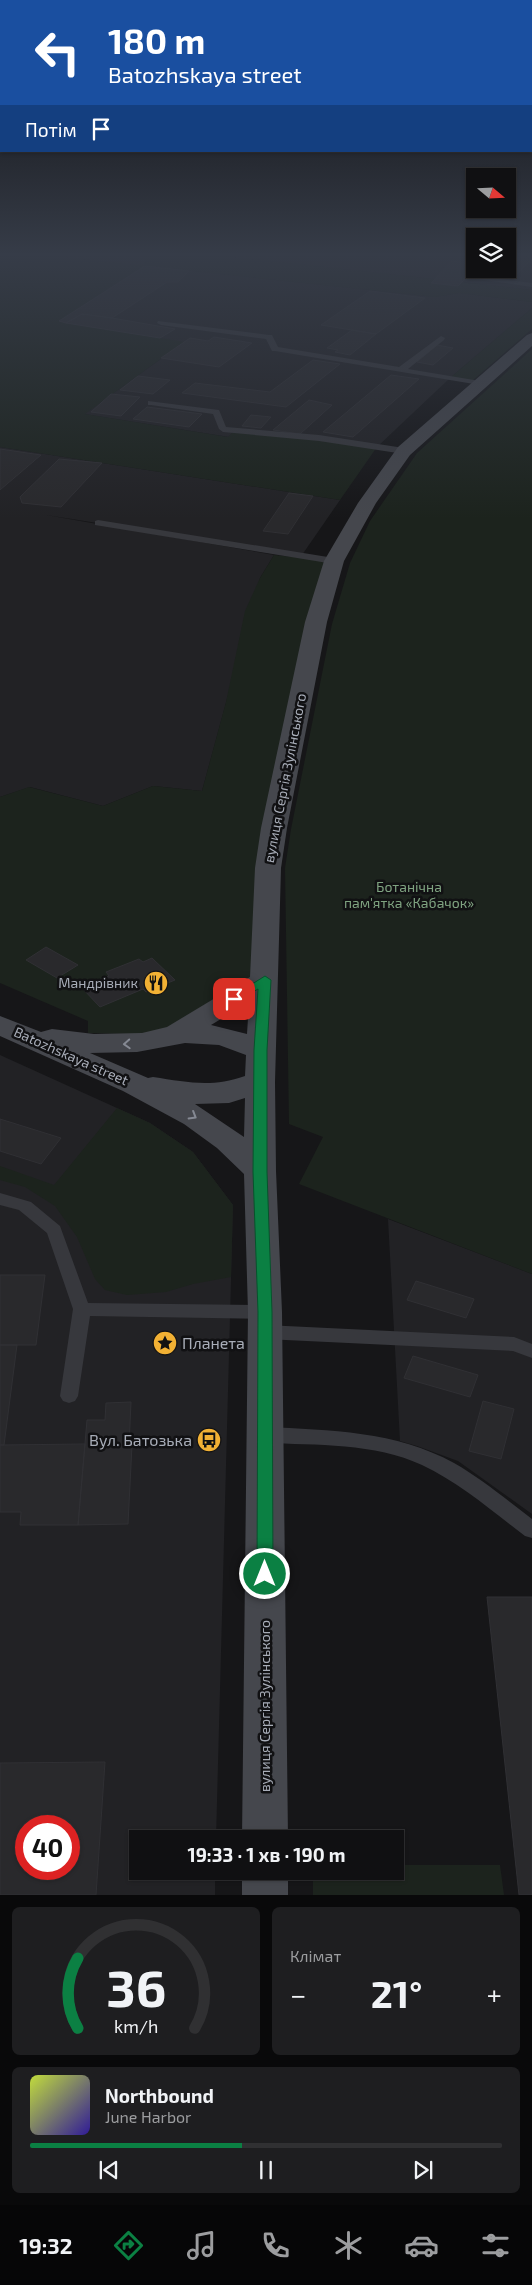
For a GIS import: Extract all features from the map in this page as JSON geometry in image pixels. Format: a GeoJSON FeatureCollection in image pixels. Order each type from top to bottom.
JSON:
{"type":"FeatureCollection","features":[{"type":"Feature","properties":{"kind":"street","name":"вулиця Сергія Зулінського"},"geometry":{"type":"LineString","coordinates":[[265,1830],[265,1322],[260,1172],[260,1050],[265,980],[268,868],[274,828],[316,622],[334,561],[367,503],[404,451],[527,342]]}},
{"type":"Feature","properties":{"kind":"street","name":"Batozhskaya street"},"geometry":{"type":"LineString","coordinates":[[175,1034],[265,980]]}},
{"type":"Feature","properties":{"kind":"street","name":"Batozhskaya street"},"geometry":{"type":"LineString","coordinates":[[2,1029],[69,1041],[106,1045],[139,1043],[175,1034],[211,1034],[237,1039],[260,1050]]}},
{"type":"Feature","properties":{"kind":"street","name":"Batozhskaya street"},"geometry":{"type":"LineString","coordinates":[[2,1029],[134,1084],[195,1117],[221,1135],[260,1172]]}},
{"type":"Feature","properties":{"kind":"street","name":"Batozhskaya street"},"geometry":{"type":"LineString","coordinates":[[134,1084],[197,1094],[229,1093],[260,1082]]}},
{"type":"Feature","properties":{"kind":"street"},"geometry":{"type":"LineString","coordinates":[[265,1880],[265,1895]]}},
{"type":"Feature","properties":{"kind":"lane"},"geometry":{"type":"LineString","coordinates":[[272,342],[275,349],[480,383]]}},
{"type":"Feature","properties":{"kind":"lane"},"geometry":{"type":"LineString","coordinates":[[401,370],[435,342]]}},
{"type":"Feature","properties":{"kind":"lane"},"geometry":{"type":"LineString","coordinates":[[151,403],[216,412],[223,429],[319,438],[404,451]]}},
{"type":"Feature","properties":{"kind":"lane"},"geometry":{"type":"LineString","coordinates":[[98,524],[334,561]]}},
{"type":"Feature","properties":{"kind":"lane"},"geometry":{"type":"LineString","coordinates":[[0,1199],[25,1206],[54,1230],[82,1309],[69,1396]]}},
{"type":"Feature","properties":{"kind":"lane"},"geometry":{"type":"LineString","coordinates":[[82,1309],[265,1322],[514,1344],[532,1351]]}},
{"type":"Feature","properties":{"kind":"lane"},"geometry":{"type":"LineString","coordinates":[[265,1435],[360,1441],[406,1451],[448,1469],[532,1530]]}},
{"type":"Feature","properties":{"kind":"shaded area"},"geometry":{"type":"Polygon","coordinates":[[[180,342],[492,342],[450,378],[377,447],[234,431],[229,437],[84,414],[183,343],[180,342]]]}},
{"type":"Feature","properties":{"kind":"shaded area"},"geometry":{"type":"Polygon","coordinates":[[[0,447],[340,500],[302,555],[46,515],[274,555],[260,578],[202,791],[153,786],[103,806],[30,787],[0,797],[0,447]]]}},
{"type":"Feature","properties":{"kind":"shaded area"},"geometry":{"type":"Polygon","coordinates":[[[0,1055],[150,1123],[193,1152],[233,1205],[216,1830],[129,1830],[129,1880],[215,1880],[215,1895],[0,1895],[0,1055]]]}},
{"type":"Feature","properties":{"kind":"shaded area"},"geometry":{"type":"Polygon","coordinates":[[[388,1219],[532,1274],[532,1514],[458,1461],[400,1441],[388,1219]]]}},
{"type":"Feature","properties":{"kind":"green space"},"geometry":{"type":"Polygon","coordinates":[[[0,342],[183,342],[85,414],[228,437],[234,431],[377,447],[340,500],[0,447],[0,342]]]}},
{"type":"Feature","properties":{"kind":"green space"},"geometry":{"type":"Polygon","coordinates":[[[492,342],[517,342],[471,382],[450,378],[492,342]]]}},
{"type":"Feature","properties":{"kind":"green space","name":"Ботанічна пам'ятка «Кабачок»"},"geometry":{"type":"Polygon","coordinates":[[[532,349],[532,1274],[299,1184],[323,1137],[289,1124],[285,868],[332,624],[350,563],[370,521],[417,453],[532,349]]]}},
{"type":"Feature","properties":{"kind":"green space"},"geometry":{"type":"Polygon","coordinates":[[[274,555],[334,561],[316,622],[265,980],[175,1035],[88,1033],[88,1021],[0,983],[0,797],[29,787],[103,806],[153,786],[202,791],[226,702],[245,611],[260,578],[274,555]]]}},
{"type":"Feature","properties":{"kind":"green space"},"geometry":{"type":"Polygon","coordinates":[[[117,1108],[150,1123],[193,1152],[233,1205],[231,1277],[193,1284],[166,1292],[127,1295],[105,1290],[95,1279],[77,1237],[55,1206],[25,1187],[0,1180],[0,1166],[54,1185],[117,1108]]]}},
{"type":"Feature","properties":{"kind":"green space"},"geometry":{"type":"Polygon","coordinates":[[[404,1865],[500,1865],[504,1895],[313,1895],[313,1880],[404,1880],[404,1865]]]}},
{"type":"Feature","properties":{"kind":"building"},"geometry":{"type":"Polygon","coordinates":[[[184,342],[252,343],[219,367],[161,358],[184,342]]]}},
{"type":"Feature","properties":{"kind":"building"},"geometry":{"type":"Polygon","coordinates":[[[335,342],[366,342],[350,355],[327,348],[335,342]]]}},
{"type":"Feature","properties":{"kind":"building"},"geometry":{"type":"Polygon","coordinates":[[[437,345],[453,348],[433,365],[417,362],[437,345]]]}},
{"type":"Feature","properties":{"kind":"building"},"geometry":{"type":"Polygon","coordinates":[[[313,360],[340,364],[286,407],[182,393],[195,383],[270,392],[313,360]]]}},
{"type":"Feature","properties":{"kind":"building"},"geometry":{"type":"Polygon","coordinates":[[[391,375],[419,379],[353,437],[323,432],[391,375]]]}},
{"type":"Feature","properties":{"kind":"building"},"geometry":{"type":"Polygon","coordinates":[[[138,376],[170,380],[153,394],[120,390],[138,376]]]}},
{"type":"Feature","properties":{"kind":"building"},"geometry":{"type":"Polygon","coordinates":[[[111,394],[140,397],[121,416],[91,412],[111,394]]]}},
{"type":"Feature","properties":{"kind":"building"},"geometry":{"type":"Polygon","coordinates":[[[309,400],[332,405],[300,434],[273,430],[309,400]]]}},
{"type":"Feature","properties":{"kind":"building"},"geometry":{"type":"Polygon","coordinates":[[[147,407],[202,414],[189,427],[133,419],[147,407]]]}},
{"type":"Feature","properties":{"kind":"building"},"geometry":{"type":"Polygon","coordinates":[[[251,415],[271,417],[261,428],[242,426],[251,415]]]}},
{"type":"Feature","properties":{"kind":"building"},"geometry":{"type":"Polygon","coordinates":[[[0,449],[41,455],[0,490],[0,449]]]}},
{"type":"Feature","properties":{"kind":"building"},"geometry":{"type":"Polygon","coordinates":[[[59,459],[102,463],[61,507],[22,503],[20,497],[59,459]]]}},
{"type":"Feature","properties":{"kind":"building"},"geometry":{"type":"Polygon","coordinates":[[[289,493],[313,496],[288,534],[263,531],[289,493]]]}},
{"type":"Feature","properties":{"kind":"building"},"geometry":{"type":"Polygon","coordinates":[[[46,947],[78,965],[57,978],[26,960],[46,947]]]}},
{"type":"Feature","properties":{"kind":"building"},"geometry":{"type":"Polygon","coordinates":[[[152,958],[175,980],[146,992],[143,989],[100,1007],[81,987],[109,976],[106,972],[139,959],[143,962],[152,958]]]}},
{"type":"Feature","properties":{"kind":"building"},"geometry":{"type":"Polygon","coordinates":[[[0,1119],[61,1138],[41,1164],[0,1151],[0,1119]]]}},
{"type":"Feature","properties":{"kind":"building"},"geometry":{"type":"Polygon","coordinates":[[[0,1275],[45,1275],[36,1345],[0,1345],[0,1275]]]}},
{"type":"Feature","properties":{"kind":"building"},"geometry":{"type":"Polygon","coordinates":[[[416,1281],[474,1299],[466,1318],[407,1300],[416,1281]]]}},
{"type":"Feature","properties":{"kind":"building"},"geometry":{"type":"Polygon","coordinates":[[[0,1345],[17,1345],[4,1445],[0,1445],[0,1345]]]}},
{"type":"Feature","properties":{"kind":"building"},"geometry":{"type":"Polygon","coordinates":[[[413,1356],[478,1375],[470,1397],[404,1378],[413,1356]]]}},
{"type":"Feature","properties":{"kind":"building"},"geometry":{"type":"Polygon","coordinates":[[[483,1401],[514,1409],[501,1459],[469,1451],[483,1401]]]}},
{"type":"Feature","properties":{"kind":"building"},"geometry":{"type":"Polygon","coordinates":[[[131,1402],[129,1445],[132,1445],[128,1524],[78,1525],[87,1420],[105,1420],[106,1403],[131,1402]]]}},
{"type":"Feature","properties":{"kind":"building"},"geometry":{"type":"Polygon","coordinates":[[[85,1444],[78,1525],[20,1525],[21,1512],[0,1512],[0,1445],[85,1444]]]}},
{"type":"Feature","properties":{"kind":"building"},"geometry":{"type":"Polygon","coordinates":[[[487,1597],[532,1597],[532,1895],[519,1895],[487,1597]]]}},
{"type":"Feature","properties":{"kind":"building"},"geometry":{"type":"Polygon","coordinates":[[[105,1762],[96,1895],[0,1895],[0,1763],[105,1762]]]}},
{"type":"Feature","properties":{"kind":"place","name":"Мандрівник"},"geometry":{"type":"Point","coordinates":[156,983]}},
{"type":"Feature","properties":{"kind":"place","name":"Планета"},"geometry":{"type":"Point","coordinates":[165,1343]}},
{"type":"Feature","properties":{"kind":"place","name":"Вул. Батозька"},"geometry":{"type":"Point","coordinates":[209,1440]}},
{"type":"Feature","properties":{"kind":"route"},"geometry":{"type":"LineString","coordinates":[[234,999],[265,980],[260,1050],[260,1172],[265,1312],[265,1574]]}}]}
